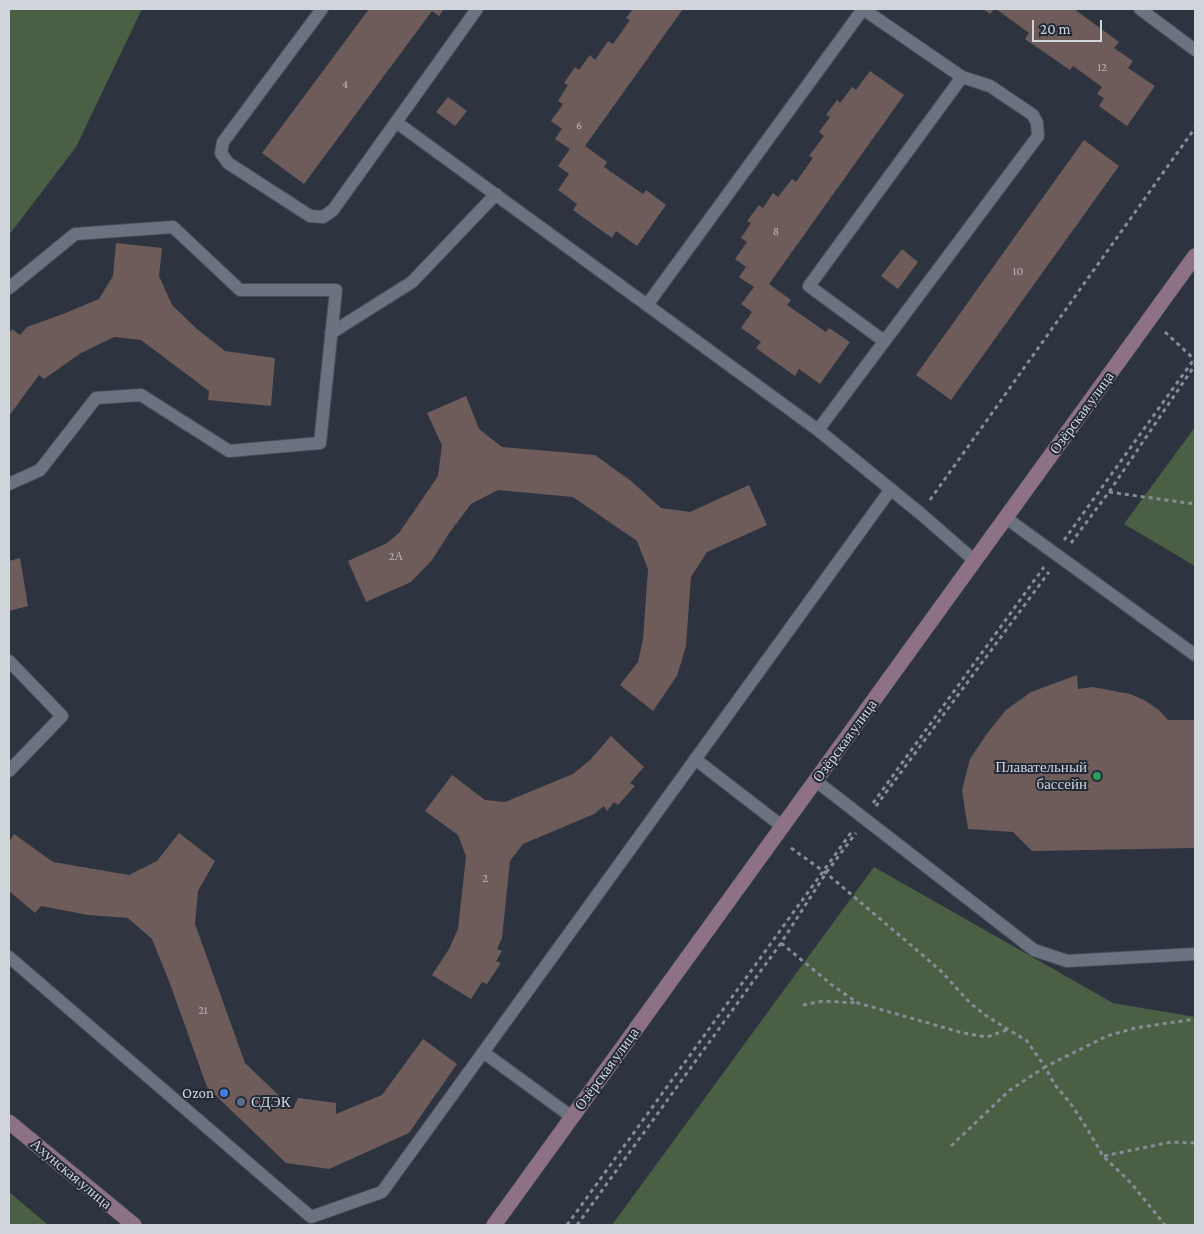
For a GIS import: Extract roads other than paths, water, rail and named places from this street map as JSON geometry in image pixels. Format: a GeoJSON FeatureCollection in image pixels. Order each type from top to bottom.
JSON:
{"type":"FeatureCollection","features":[{"type":"Feature","properties":{"kind":"main road","name":"Озёрская улица"},"geometry":{"type":"LineString","coordinates":[[494,1225],[1195,256]]}},
{"type":"Feature","properties":{"kind":"main road","name":"Ахунская улица"},"geometry":{"type":"LineString","coordinates":[[9,1122],[134,1225]]}},
{"type":"Feature","properties":{"kind":"lane"},"geometry":{"type":"LineString","coordinates":[[322,9],[223,142],[221,153],[228,163],[310,216],[323,217],[334,210],[477,9]]}},
{"type":"Feature","properties":{"kind":"lane"},"geometry":{"type":"LineString","coordinates":[[647,305],[863,9],[962,77],[990,86],[1033,115],[1037,124],[1038,136],[818,430]]}},
{"type":"Feature","properties":{"kind":"lane"},"geometry":{"type":"LineString","coordinates":[[1140,9],[1195,50]]}},
{"type":"Feature","properties":{"kind":"lane"},"geometry":{"type":"LineString","coordinates":[[884,341],[809,286],[962,77]]}},
{"type":"Feature","properties":{"kind":"lane"},"geometry":{"type":"LineString","coordinates":[[396,122],[818,430],[975,561]]}},
{"type":"Feature","properties":{"kind":"lane"},"geometry":{"type":"LineString","coordinates":[[331,333],[412,282],[496,194]]}},
{"type":"Feature","properties":{"kind":"lane"},"geometry":{"type":"LineString","coordinates":[[9,288],[75,234],[173,227],[240,290],[336,290],[320,443],[229,451],[141,395],[96,398],[40,470],[9,484]]}},
{"type":"Feature","properties":{"kind":"lane"},"geometry":{"type":"LineString","coordinates":[[9,957],[310,1216],[382,1192],[891,489]]}},
{"type":"Feature","properties":{"kind":"lane"},"geometry":{"type":"LineString","coordinates":[[1006,518],[1195,655]]}},
{"type":"Feature","properties":{"kind":"lane"},"geometry":{"type":"LineString","coordinates":[[9,661],[62,716],[9,771]]}},
{"type":"Feature","properties":{"kind":"lane"},"geometry":{"type":"LineString","coordinates":[[695,759],[779,832]]}},
{"type":"Feature","properties":{"kind":"lane"},"geometry":{"type":"LineString","coordinates":[[816,781],[1034,950],[1067,961],[1195,954]]}},
{"type":"Feature","properties":{"kind":"lane"},"geometry":{"type":"LineString","coordinates":[[483,1052],[572,1117]]}},
{"type":"Feature","properties":{"kind":"place","name":"Плавательный бассейн"},"geometry":{"type":"Point","coordinates":[1097,776]}},
{"type":"Feature","properties":{"kind":"place","name":"Ozon"},"geometry":{"type":"Point","coordinates":[224,1093]}},
{"type":"Feature","properties":{"kind":"place","name":"СДЭК"},"geometry":{"type":"Point","coordinates":[241,1102]}}]}
